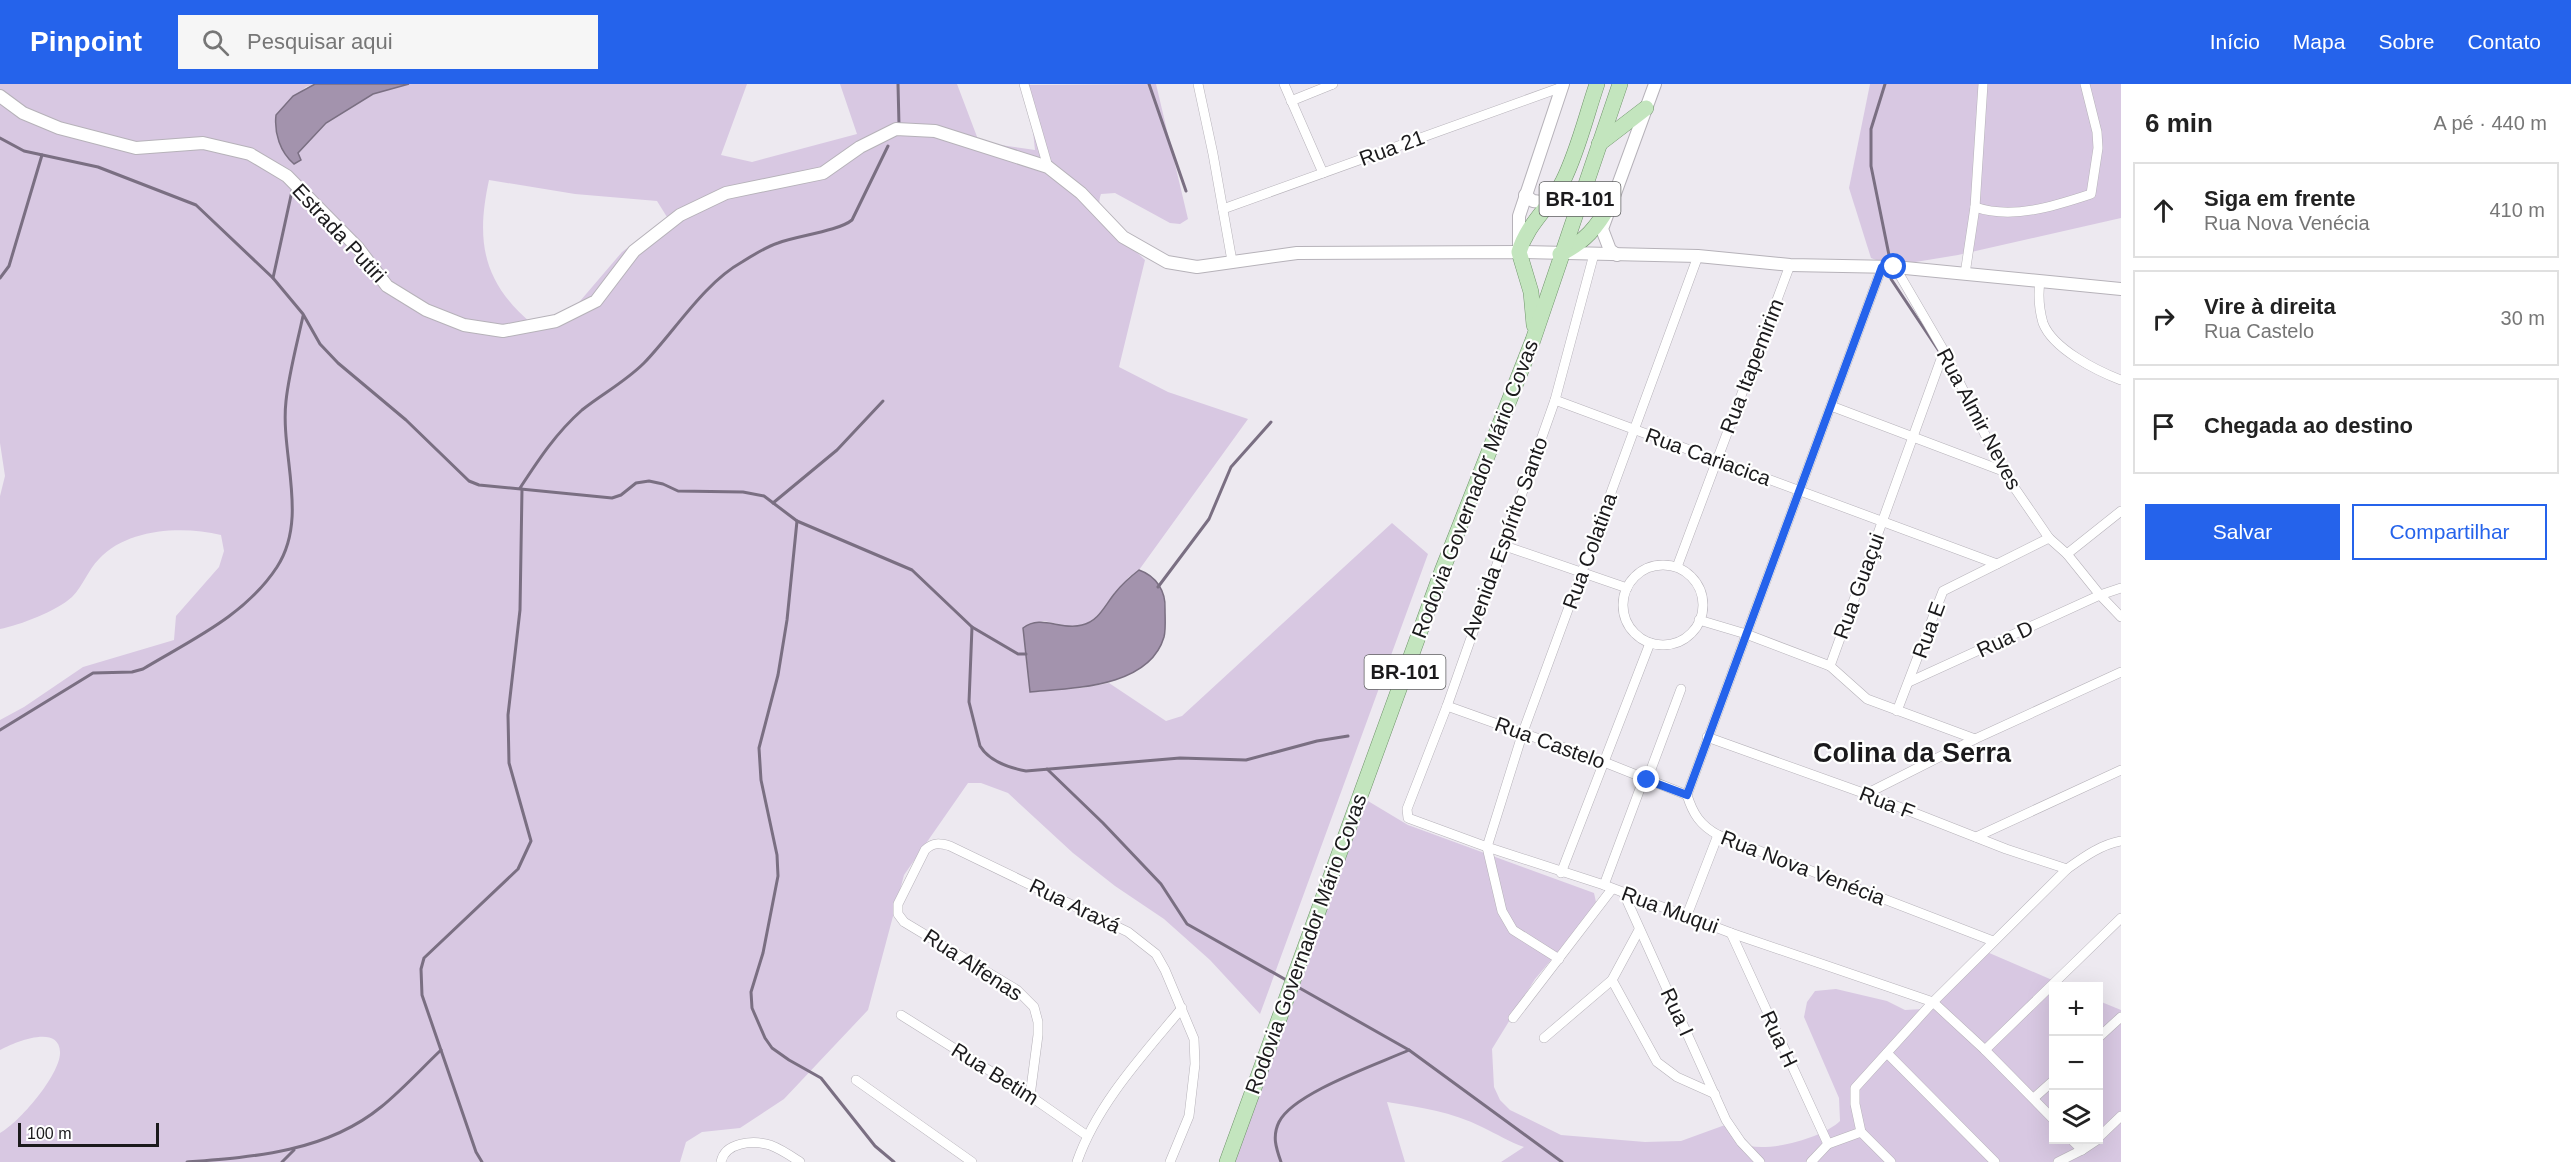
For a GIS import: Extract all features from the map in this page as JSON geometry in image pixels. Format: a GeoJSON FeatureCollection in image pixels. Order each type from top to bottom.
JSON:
{"type":"FeatureCollection","features":[{"type":"Feature","properties":{"kind":"main road"},"geometry":{"type":"LineString","coordinates":[[1533,340],[1532,292],[1519,252],[1531,224],[1563,182],[1597,84]]}},
{"type":"Feature","properties":{"kind":"main road","name":"Rodovia Governador Mário Covas"},"geometry":{"type":"LineString","coordinates":[[1227,1162],[1438,582],[1533,340],[1560,254],[1620,84]]}},
{"type":"Feature","properties":{"kind":"main road"},"geometry":{"type":"LineString","coordinates":[[1599,144],[1646,108]]}},
{"type":"Feature","properties":{"kind":"main road"},"geometry":{"type":"LineString","coordinates":[[1560,254],[1585,239],[1596,229],[1610,204]]}},
{"type":"Feature","properties":{"kind":"street"},"geometry":{"type":"LineString","coordinates":[[1024,84],[1048,167]]}},
{"type":"Feature","properties":{"kind":"street"},"geometry":{"type":"LineString","coordinates":[[1198,84],[1232,261]]}},
{"type":"Feature","properties":{"kind":"street"},"geometry":{"type":"LineString","coordinates":[[1284,84],[1323,173]]}},
{"type":"Feature","properties":{"kind":"street"},"geometry":{"type":"LineString","coordinates":[[1291,101],[1333,84]]}},
{"type":"Feature","properties":{"kind":"street"},"geometry":{"type":"LineString","coordinates":[[1594,254],[1610,204],[1655,84]]}},
{"type":"Feature","properties":{"kind":"street"},"geometry":{"type":"LineString","coordinates":[[1965,274],[1975,207],[1983,84]]}},
{"type":"Feature","properties":{"kind":"street"},"geometry":{"type":"LineString","coordinates":[[1975,207],[1992,213],[2030,211],[2091,194],[2098,148],[2097,132],[2085,84]]}},
{"type":"Feature","properties":{"kind":"street"},"geometry":{"type":"LineString","coordinates":[[1519,252],[1518,223],[1525,195],[1562,86]]}},
{"type":"Feature","properties":{"kind":"street","name":"Rua 21"},"geometry":{"type":"LineString","coordinates":[[1223,209],[1562,86]]}},
{"type":"Feature","properties":{"kind":"street","name":"Estrada Putiri"},"geometry":{"type":"LineString","coordinates":[[0,96],[23,112],[59,128],[136,148],[203,143],[250,154],[286,177],[358,248],[387,286],[426,310],[464,325],[503,331],[556,321],[596,301],[634,251],[680,215],[726,193],[823,173],[860,147],[896,129],[935,131],[1048,167],[1081,193],[1123,237],[1167,262],[1197,267],[1297,253],[1519,252],[1698,256],[1790,265],[1888,267],[2121,289]]}},
{"type":"Feature","properties":{"kind":"street"},"geometry":{"type":"LineString","coordinates":[[1525,195],[1533,201],[1549,203]]}},
{"type":"Feature","properties":{"kind":"street"},"geometry":{"type":"LineString","coordinates":[[1602,229],[1610,250],[1617,255]]}},
{"type":"Feature","properties":{"kind":"street","name":"Avenida Espírito Santo"},"geometry":{"type":"LineString","coordinates":[[1408,818],[1407,809],[1447,706],[1555,400],[1594,254]]}},
{"type":"Feature","properties":{"kind":"street","name":"Rua Colatina"},"geometry":{"type":"LineString","coordinates":[[1487,848],[1523,732],[1698,256]]}},
{"type":"Feature","properties":{"kind":"street","name":"Rua Itapemirim"},"geometry":{"type":"LineString","coordinates":[[1677,567],[1790,265]]}},
{"type":"Feature","properties":{"kind":"street"},"geometry":{"type":"LineString","coordinates":[[1687,795],[1831,406],[1888,267]]}},
{"type":"Feature","properties":{"kind":"street","name":"Rua Almir Neves"},"geometry":{"type":"LineString","coordinates":[[1888,267],[1944,351],[2003,471],[2049,538],[2067,554],[2121,617]]}},
{"type":"Feature","properties":{"kind":"street"},"geometry":{"type":"LineString","coordinates":[[2040,281],[2038,298],[2044,325],[2059,344],[2100,372],[2121,380]]}},
{"type":"Feature","properties":{"kind":"street","name":"Rua Guaçui"},"geometry":{"type":"LineString","coordinates":[[1944,351],[1830,666],[1861,696],[1975,739]]}},
{"type":"Feature","properties":{"kind":"street","name":"Rua Cariacica"},"geometry":{"type":"LineString","coordinates":[[1555,400],[1716,462],[1800,490],[1996,564]]}},
{"type":"Feature","properties":{"kind":"street"},"geometry":{"type":"LineString","coordinates":[[1831,406],[2003,471]]}},
{"type":"Feature","properties":{"kind":"street"},"geometry":{"type":"LineString","coordinates":[[2067,554],[2121,511]]}},
{"type":"Feature","properties":{"kind":"street","name":"Rua E"},"geometry":{"type":"LineString","coordinates":[[1897,711],[1943,591],[2049,538]]}},
{"type":"Feature","properties":{"kind":"street"},"geometry":{"type":"LineString","coordinates":[[1502,545],[1627,588]]}},
{"type":"Feature","properties":{"kind":"street"},"geometry":{"type":"LineString","coordinates":[[1658,565],[1677,567],[1694,580],[1701,592],[1703,606],[1699,620],[1696,628],[1677,643],[1650,643],[1638,636],[1626,621],[1624,594],[1630,582],[1644,569],[1658,565]]}},
{"type":"Feature","properties":{"kind":"street","name":"Rua D"},"geometry":{"type":"LineString","coordinates":[[1910,682],[2100,595],[2121,588]]}},
{"type":"Feature","properties":{"kind":"street"},"geometry":{"type":"LineString","coordinates":[[1699,620],[1746,634],[1830,666]]}},
{"type":"Feature","properties":{"kind":"street"},"geometry":{"type":"LineString","coordinates":[[1561,873],[1650,643]]}},
{"type":"Feature","properties":{"kind":"street"},"geometry":{"type":"LineString","coordinates":[[1866,794],[1975,739],[2121,672]]}},
{"type":"Feature","properties":{"kind":"street"},"geometry":{"type":"LineString","coordinates":[[1513,1018],[1559,959],[1608,887],[1681,689]]}},
{"type":"Feature","properties":{"kind":"street","name":"Rua Castelo"},"geometry":{"type":"LineString","coordinates":[[1447,706],[1604,762],[1687,795]]}},
{"type":"Feature","properties":{"kind":"street","name":"Rua F"},"geometry":{"type":"LineString","coordinates":[[1707,737],[2067,869]]}},
{"type":"Feature","properties":{"kind":"street"},"geometry":{"type":"LineString","coordinates":[[1976,837],[2121,770]]}},
{"type":"Feature","properties":{"kind":"street","name":"Rua Nova Venécia"},"geometry":{"type":"LineString","coordinates":[[1687,795],[1695,817],[1701,824],[1718,835],[1993,941]]}},
{"type":"Feature","properties":{"kind":"street","name":"Rua Muqui"},"geometry":{"type":"LineString","coordinates":[[1408,818],[1487,848],[1608,887],[1731,933],[1933,1002]]}},
{"type":"Feature","properties":{"kind":"street"},"geometry":{"type":"LineString","coordinates":[[1687,915],[1718,835]]}},
{"type":"Feature","properties":{"kind":"street"},"geometry":{"type":"LineString","coordinates":[[1891,1162],[1861,1132],[1854,1094],[1859,1082],[1933,1002],[2067,869],[2092,852],[2121,841]]}},
{"type":"Feature","properties":{"kind":"street","name":"Rua Alfenas"},"geometry":{"type":"LineString","coordinates":[[936,843],[925,850],[898,904],[898,914],[904,922],[1017,990],[1034,1007],[1038,1022],[1038,1035],[1030,1096]]}},
{"type":"Feature","properties":{"kind":"street","name":"Rua Araxá"},"geometry":{"type":"LineString","coordinates":[[936,843],[950,846],[1128,932],[1156,954],[1194,1039],[1195,1064],[1189,1116],[1170,1162]]}},
{"type":"Feature","properties":{"kind":"street"},"geometry":{"type":"LineString","coordinates":[[1487,848],[1502,911],[1513,930],[1559,959]]}},
{"type":"Feature","properties":{"kind":"street","name":"Rua I"},"geometry":{"type":"LineString","coordinates":[[1624,894],[1732,1130],[1760,1162]]}},
{"type":"Feature","properties":{"kind":"street"},"geometry":{"type":"LineString","coordinates":[[1985,1050],[2121,918]]}},
{"type":"Feature","properties":{"kind":"street"},"geometry":{"type":"LineString","coordinates":[[1544,1038],[1612,980],[1639,930]]}},
{"type":"Feature","properties":{"kind":"street","name":"Rua H"},"geometry":{"type":"LineString","coordinates":[[1731,933],[1828,1144]]}},
{"type":"Feature","properties":{"kind":"street"},"geometry":{"type":"LineString","coordinates":[[1612,980],[1657,1062],[1677,1077],[1715,1094]]}},
{"type":"Feature","properties":{"kind":"street"},"geometry":{"type":"LineString","coordinates":[[1933,1002],[2049,1114]]}},
{"type":"Feature","properties":{"kind":"street"},"geometry":{"type":"LineString","coordinates":[[1077,1162],[1086,1135],[1121,1084],[1182,1008]]}},
{"type":"Feature","properties":{"kind":"street","name":"Rua Betim"},"geometry":{"type":"LineString","coordinates":[[901,1016],[1030,1096],[1086,1135]]}},
{"type":"Feature","properties":{"kind":"street"},"geometry":{"type":"LineString","coordinates":[[2100,1036],[2121,1017]]}},
{"type":"Feature","properties":{"kind":"street"},"geometry":{"type":"LineString","coordinates":[[1887,1053],[1995,1162]]}},
{"type":"Feature","properties":{"kind":"street"},"geometry":{"type":"LineString","coordinates":[[856,1080],[972,1162]]}},
{"type":"Feature","properties":{"kind":"street"},"geometry":{"type":"LineString","coordinates":[[2034,1098],[2049,1084]]}},
{"type":"Feature","properties":{"kind":"street"},"geometry":{"type":"LineString","coordinates":[[2103,1134],[2121,1116]]}},
{"type":"Feature","properties":{"kind":"street"},"geometry":{"type":"LineString","coordinates":[[1811,1162],[1828,1144],[1861,1132]]}},
{"type":"Feature","properties":{"kind":"street"},"geometry":{"type":"LineString","coordinates":[[721,1162],[726,1151],[733,1146],[750,1143],[770,1145],[800,1162]]}},
{"type":"Feature","properties":{"kind":"street"},"geometry":{"type":"LineString","coordinates":[[2076,1144],[2082,1150]]}},
{"type":"Feature","properties":{"kind":"street"},"geometry":{"type":"LineString","coordinates":[[2058,1162],[2091,1144]]}},
{"type":"Feature","properties":{"kind":"street"},"geometry":{"type":"LineString","coordinates":[[782,1151],[785,1162]]}},
{"type":"Feature","properties":{"kind":"shaded area"},"geometry":{"type":"Polygon","coordinates":[[[0,84],[315,84],[306,87],[276,115],[301,160],[298,153],[325,123],[373,94],[409,84],[747,84],[721,155],[752,162],[857,134],[840,84],[957,84],[979,142],[1035,150],[1028,85],[1156,84],[1188,219],[1180,224],[1170,223],[1115,193],[1101,194],[1099,203],[1106,222],[1145,260],[1119,367],[1168,392],[1248,419],[1139,570],[1129,577],[1095,619],[1084,625],[1072,627],[1044,621],[1023,628],[1030,691],[1082,688],[1109,683],[1166,721],[1182,716],[1392,523],[1428,554],[1260,1014],[1210,960],[1164,919],[1115,886],[1073,853],[1008,793],[981,783],[968,783],[904,875],[868,1010],[784,1099],[740,1128],[702,1132],[686,1142],[680,1162],[0,1162],[0,1133],[18,1119],[38,1097],[54,1073],[60,1052],[58,1043],[52,1038],[44,1037],[24,1040],[0,1050],[0,720],[24,707],[83,667],[174,640],[176,616],[219,567],[224,551],[221,535],[206,532],[173,530],[140,535],[111,549],[99,559],[76,593],[65,602],[38,617],[0,629],[0,496],[5,476],[0,443],[0,84]],[[489,180],[483,222],[487,258],[502,291],[531,323],[565,313],[575,307],[622,252],[667,217],[657,201],[575,194],[489,180]]]}},
{"type":"Feature","properties":{"kind":"shaded area"},"geometry":{"type":"Polygon","coordinates":[[[315,84],[409,84],[373,94],[326,123],[298,153],[301,160],[294,164],[285,154],[279,142],[276,115],[293,96],[315,84]]]}},
{"type":"Feature","properties":{"kind":"shaded area"},"geometry":{"type":"Polygon","coordinates":[[[1870,84],[2121,84],[2121,218],[1958,255],[1891,266],[1871,258],[1849,188],[1870,84]]]}},
{"type":"Feature","properties":{"kind":"shaded area"},"geometry":{"type":"Polygon","coordinates":[[[1139,570],[1155,580],[1164,596],[1165,634],[1156,654],[1143,667],[1107,682],[1030,692],[1023,628],[1037,622],[1066,626],[1088,623],[1097,616],[1120,587],[1139,570]]]}},
{"type":"Feature","properties":{"kind":"shaded area"},"geometry":{"type":"Polygon","coordinates":[[[1363,798],[1408,825],[1594,893],[1596,902],[1579,927],[1535,979],[1492,1049],[1494,1087],[1500,1100],[1510,1110],[1561,1135],[1645,1142],[1681,1141],[1725,1125],[1736,1140],[1750,1146],[1777,1146],[1807,1139],[1840,1121],[1839,1098],[1804,1017],[1807,1002],[1815,991],[1836,989],[1887,1001],[1905,1010],[1923,1009],[1987,952],[2057,982],[2049,982],[2049,1144],[2103,1144],[2103,1003],[2121,1010],[2121,1162],[1501,1162],[1524,1147],[1459,1117],[1387,1102],[1405,1162],[1230,1162],[1363,798]]]}},
{"type":"Feature","properties":{"kind":"waterway"},"geometry":{"type":"LineString","coordinates":[[898,84],[899,125]]}},
{"type":"Feature","properties":{"kind":"waterway"},"geometry":{"type":"LineString","coordinates":[[1149,84],[1186,191]]}},
{"type":"Feature","properties":{"kind":"waterway"},"geometry":{"type":"LineString","coordinates":[[1885,84],[1871,129],[1871,166],[1890,260]]}},
{"type":"Feature","properties":{"kind":"waterway"},"geometry":{"type":"LineString","coordinates":[[0,138],[24,151],[98,167],[196,205],[273,278],[303,314],[320,344],[338,363],[406,420],[469,481],[479,485],[612,498],[621,495],[636,483],[649,481],[678,491],[743,492],[764,496],[797,521],[912,570],[972,627],[1018,654],[1026,654]]}},
{"type":"Feature","properties":{"kind":"waterway"},"geometry":{"type":"LineString","coordinates":[[520,488],[564,428],[582,410],[644,363],[702,295],[728,271],[773,245],[828,230],[852,220],[888,146]]}},
{"type":"Feature","properties":{"kind":"waterway"},"geometry":{"type":"LineString","coordinates":[[0,278],[9,266],[42,155]]}},
{"type":"Feature","properties":{"kind":"waterway"},"geometry":{"type":"LineString","coordinates":[[273,278],[292,191]]}},
{"type":"Feature","properties":{"kind":"waterway"},"geometry":{"type":"LineString","coordinates":[[1891,279],[1939,351]]}},
{"type":"Feature","properties":{"kind":"waterway"},"geometry":{"type":"LineString","coordinates":[[0,730],[93,673],[132,672],[143,669],[180,648],[216,626],[249,600],[277,567],[286,548],[291,528],[292,507],[285,421],[286,401],[303,316]]}},
{"type":"Feature","properties":{"kind":"waterway"},"geometry":{"type":"LineString","coordinates":[[1946,366],[1955,384]]}},
{"type":"Feature","properties":{"kind":"waterway"},"geometry":{"type":"LineString","coordinates":[[773,503],[837,450],[883,401]]}},
{"type":"Feature","properties":{"kind":"waterway"},"geometry":{"type":"LineString","coordinates":[[1158,587],[1209,519],[1231,467],[1271,422]]}},
{"type":"Feature","properties":{"kind":"waterway"},"geometry":{"type":"LineString","coordinates":[[482,1162],[476,1152],[422,995],[421,969],[424,958],[518,869],[531,841],[509,763],[508,715],[520,610],[522,489]]}},
{"type":"Feature","properties":{"kind":"waterway"},"geometry":{"type":"LineString","coordinates":[[797,521],[787,620],[778,675],[759,748],[761,780],[777,855],[778,876],[763,953],[751,992],[752,1008],[772,1048],[821,1078],[875,1146],[894,1162]]}},
{"type":"Feature","properties":{"kind":"waterway"},"geometry":{"type":"LineString","coordinates":[[972,627],[969,702],[980,746],[994,760],[1013,768],[1026,771],[1180,758],[1246,760],[1317,741],[1348,736]]}},
{"type":"Feature","properties":{"kind":"waterway"},"geometry":{"type":"LineString","coordinates":[[1047,769],[1161,884],[1187,924],[1288,981]]}},
{"type":"Feature","properties":{"kind":"waterway"},"geometry":{"type":"LineString","coordinates":[[1296,986],[1409,1050],[1562,1162]]}},
{"type":"Feature","properties":{"kind":"waterway"},"geometry":{"type":"LineString","coordinates":[[187,1162],[238,1158],[288,1150],[337,1134],[360,1122],[381,1107],[441,1050]]}},
{"type":"Feature","properties":{"kind":"waterway"},"geometry":{"type":"LineString","coordinates":[[1281,1162],[1275,1137],[1279,1122],[1287,1111],[1318,1090],[1409,1050]]}},
{"type":"Feature","properties":{"kind":"waterway"},"geometry":{"type":"LineString","coordinates":[[282,1162],[294,1150]]}},
{"type":"Feature","properties":{"kind":"district","name":"Colina da Serra"},"geometry":{"type":"Point","coordinates":[1912,753]}},
{"type":"Feature","properties":{"kind":"route"},"geometry":{"type":"LineString","coordinates":[[1647,780],[1687,795],[1882,267],[1894,267]]}}]}
